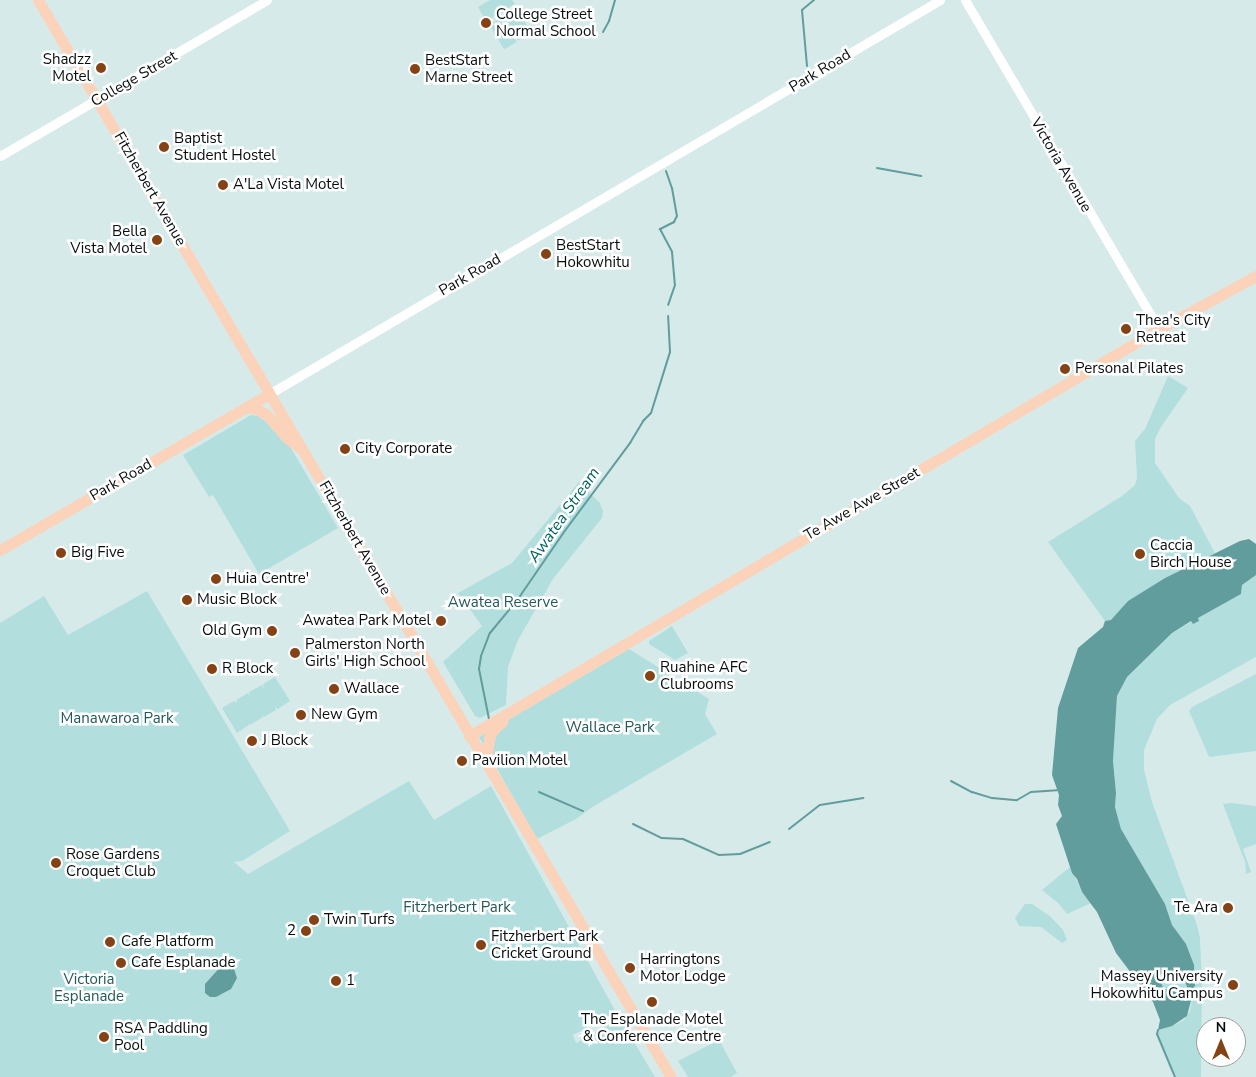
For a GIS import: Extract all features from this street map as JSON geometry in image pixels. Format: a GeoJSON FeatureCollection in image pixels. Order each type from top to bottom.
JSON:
{"type":"FeatureCollection","features":[{"type":"Feature","properties":{"kind":"main road","name":"Fitzherbert Avenue"},"geometry":{"type":"LineString","coordinates":[[38,0],[671,1077]]}},
{"type":"Feature","properties":{"kind":"main road","name":"Te Awe Awe Street"},"geometry":{"type":"LineString","coordinates":[[470,736],[1159,329],[1256,276]]}},
{"type":"Feature","properties":{"kind":"main road","name":"Park Road"},"geometry":{"type":"LineString","coordinates":[[0,550],[269,394]]}},
{"type":"Feature","properties":{"kind":"main road"},"geometry":{"type":"LineString","coordinates":[[246,407],[257,409],[267,415],[286,437],[304,451]]}},
{"type":"Feature","properties":{"kind":"main road"},"geometry":{"type":"LineString","coordinates":[[486,763],[487,744],[493,730],[499,723],[521,710],[534,697]]}},
{"type":"Feature","properties":{"kind":"street","name":"College Street"},"geometry":{"type":"LineString","coordinates":[[0,156],[267,0]]}},
{"type":"Feature","properties":{"kind":"street","name":"Park Road"},"geometry":{"type":"LineString","coordinates":[[269,394],[940,0]]}},
{"type":"Feature","properties":{"kind":"street","name":"Victoria Avenue"},"geometry":{"type":"LineString","coordinates":[[965,0],[1159,329]]}},
{"type":"Feature","properties":{"kind":"green space"},"geometry":{"type":"Polygon","coordinates":[[[490,0],[512,0],[515,4],[486,21],[478,7],[490,0]]]}},
{"type":"Feature","properties":{"kind":"green space"},"geometry":{"type":"Polygon","coordinates":[[[517,8],[531,33],[518,41],[504,15],[517,8]]]}},
{"type":"Feature","properties":{"kind":"green space"},"geometry":{"type":"Polygon","coordinates":[[[502,17],[517,42],[504,50],[489,25],[502,17]]]}},
{"type":"Feature","properties":{"kind":"green space"},"geometry":{"type":"Polygon","coordinates":[[[1168,376],[1188,388],[1155,439],[1155,463],[1179,498],[1190,506],[1215,553],[1165,578],[1128,601],[1111,621],[1105,621],[1048,542],[1122,496],[1135,485],[1137,478],[1135,441],[1145,429],[1168,376]]]}},
{"type":"Feature","properties":{"kind":"green space"},"geometry":{"type":"Polygon","coordinates":[[[251,415],[258,416],[273,427],[288,443],[338,528],[259,574],[213,495],[209,497],[183,455],[251,415]]]}},
{"type":"Feature","properties":{"kind":"green space","name":"Awatea Reserve"},"geometry":{"type":"Polygon","coordinates":[[[579,482],[600,503],[603,511],[602,518],[553,579],[518,640],[508,667],[506,705],[480,718],[475,716],[443,662],[482,626],[458,593],[512,563],[579,482]]]}},
{"type":"Feature","properties":{"kind":"green space"},"geometry":{"type":"Polygon","coordinates":[[[1256,575],[1256,657],[1170,705],[1157,719],[1144,750],[1144,770],[1152,802],[1200,938],[1202,1017],[1196,1017],[1196,1067],[1201,1067],[1201,1077],[1175,1077],[1157,1034],[1160,1028],[1172,1026],[1184,1020],[1190,1011],[1193,992],[1191,956],[1172,925],[1165,904],[1121,829],[1115,807],[1116,793],[1113,761],[1117,696],[1127,677],[1172,633],[1192,621],[1193,624],[1198,618],[1241,594],[1242,585],[1256,575]]]}},
{"type":"Feature","properties":{"kind":"green space"},"geometry":{"type":"Polygon","coordinates":[[[147,591],[290,831],[242,861],[234,862],[248,874],[409,781],[434,820],[491,786],[616,1012],[573,1035],[576,1043],[620,1019],[655,1077],[0,1077],[0,623],[44,596],[68,635],[147,591]]]}},
{"type":"Feature","properties":{"kind":"green space"},"geometry":{"type":"Polygon","coordinates":[[[672,626],[688,653],[675,660],[649,644],[649,641],[672,626]]]}},
{"type":"Feature","properties":{"kind":"green space","name":"Wallace Park"},"geometry":{"type":"Polygon","coordinates":[[[629,649],[709,699],[705,714],[717,734],[594,806],[576,819],[537,839],[479,737],[629,649]]]}},
{"type":"Feature","properties":{"kind":"green space"},"geometry":{"type":"Polygon","coordinates":[[[1256,674],[1256,751],[1209,757],[1189,711],[1192,707],[1256,674]]]}},
{"type":"Feature","properties":{"kind":"green space"},"geometry":{"type":"Polygon","coordinates":[[[275,677],[290,701],[278,709],[275,707],[276,710],[264,717],[261,715],[263,717],[250,725],[248,723],[249,725],[237,733],[222,708],[234,701],[237,703],[236,700],[248,693],[250,696],[249,692],[262,685],[264,688],[263,684],[275,677]]]}},
{"type":"Feature","properties":{"kind":"green space"},"geometry":{"type":"Polygon","coordinates":[[[1223,804],[1256,806],[1256,844],[1243,849],[1251,872],[1246,874],[1245,862],[1223,804]]]}},
{"type":"Feature","properties":{"kind":"green space"},"geometry":{"type":"Polygon","coordinates":[[[1070,867],[1082,892],[1091,903],[1067,914],[1058,903],[1042,890],[1070,867]]]}},
{"type":"Feature","properties":{"kind":"green space"},"geometry":{"type":"Polygon","coordinates":[[[1025,904],[1032,904],[1051,917],[1063,930],[1067,940],[1062,943],[1041,927],[1019,926],[1015,918],[1025,904]]]}},
{"type":"Feature","properties":{"kind":"green space"},"geometry":{"type":"Polygon","coordinates":[[[1163,970],[1184,978],[1187,987],[1175,992],[1163,988],[1159,976],[1163,970]]]}},
{"type":"Feature","properties":{"kind":"green space"},"geometry":{"type":"Polygon","coordinates":[[[719,1040],[737,1073],[731,1077],[688,1077],[678,1061],[719,1040]]]}},
{"type":"Feature","properties":{"kind":"shaded area"},"geometry":{"type":"Polygon","coordinates":[[[1249,539],[1256,544],[1256,575],[1242,585],[1241,594],[1198,618],[1199,621],[1193,624],[1191,621],[1172,633],[1127,677],[1117,696],[1113,761],[1116,793],[1115,807],[1121,829],[1165,904],[1172,925],[1186,944],[1194,965],[1195,985],[1187,1016],[1172,1026],[1158,1030],[1160,1020],[1153,1002],[1116,953],[1097,912],[1082,892],[1077,879],[1072,873],[1056,824],[1062,816],[1058,805],[1059,795],[1052,775],[1058,708],[1078,648],[1103,627],[1105,621],[1111,620],[1128,601],[1165,578],[1240,541],[1249,539]],[[1165,970],[1159,976],[1163,988],[1175,992],[1187,987],[1184,978],[1176,977],[1172,972],[1165,970]]]}},
{"type":"Feature","properties":{"kind":"shaded area"},"geometry":{"type":"Polygon","coordinates":[[[222,965],[234,969],[237,978],[231,989],[216,997],[210,997],[205,993],[205,984],[222,965]]]}},
{"type":"Feature","properties":{"kind":"waterway","name":"Awatea Stream"},"geometry":{"type":"LineString","coordinates":[[603,32],[609,21],[615,0]]}},
{"type":"Feature","properties":{"kind":"waterway","name":"Awatea Stream"},"geometry":{"type":"LineString","coordinates":[[807,66],[802,10],[814,0]]}},
{"type":"Feature","properties":{"kind":"waterway"},"geometry":{"type":"LineString","coordinates":[[877,168],[921,176]]}},
{"type":"Feature","properties":{"kind":"waterway","name":"Awatea Stream"},"geometry":{"type":"LineString","coordinates":[[666,171],[672,188],[677,216],[674,222],[660,229],[672,252],[675,285],[668,305]]}},
{"type":"Feature","properties":{"kind":"waterway","name":"Awatea Stream"},"geometry":{"type":"LineString","coordinates":[[489,719],[479,669],[481,656],[490,633],[518,599],[564,532],[630,443],[643,421],[651,413],[670,352],[668,316]]}},
{"type":"Feature","properties":{"kind":"waterway","name":"Awatea Stream"},"geometry":{"type":"LineString","coordinates":[[951,781],[972,792],[992,798],[1017,800],[1031,792],[1057,790]]}},
{"type":"Feature","properties":{"kind":"waterway","name":"Awatea Stream"},"geometry":{"type":"LineString","coordinates":[[539,792],[583,811]]}},
{"type":"Feature","properties":{"kind":"waterway"},"geometry":{"type":"LineString","coordinates":[[789,829],[820,805],[863,798]]}},
{"type":"Feature","properties":{"kind":"waterway","name":"Awatea Stream"},"geometry":{"type":"LineString","coordinates":[[633,824],[662,838],[683,839],[719,855],[740,854],[770,842]]}},
{"type":"Feature","properties":{"kind":"waterway"},"geometry":{"type":"LineString","coordinates":[[1158,1030],[1157,1034],[1175,1077]]}},
{"type":"Feature","properties":{"kind":"place","name":"College Street Normal School"},"geometry":{"type":"Point","coordinates":[486,23]}},
{"type":"Feature","properties":{"kind":"place","name":"Shadzz Motel"},"geometry":{"type":"Point","coordinates":[101,68]}},
{"type":"Feature","properties":{"kind":"place","name":"BestStart Marne Street"},"geometry":{"type":"Point","coordinates":[415,69]}},
{"type":"Feature","properties":{"kind":"place","name":"Baptist Student Hostel"},"geometry":{"type":"Point","coordinates":[164,147]}},
{"type":"Feature","properties":{"kind":"place","name":"A'La Vista Motel"},"geometry":{"type":"Point","coordinates":[223,185]}},
{"type":"Feature","properties":{"kind":"place","name":"Bella Vista Motel"},"geometry":{"type":"Point","coordinates":[157,240]}},
{"type":"Feature","properties":{"kind":"place","name":"BestStart Hokowhitu"},"geometry":{"type":"Point","coordinates":[546,254]}},
{"type":"Feature","properties":{"kind":"place","name":"Thea's City Retreat"},"geometry":{"type":"Point","coordinates":[1126,329]}},
{"type":"Feature","properties":{"kind":"place","name":"Personal Pilates"},"geometry":{"type":"Point","coordinates":[1065,369]}},
{"type":"Feature","properties":{"kind":"place","name":"City Corporate"},"geometry":{"type":"Point","coordinates":[345,449]}},
{"type":"Feature","properties":{"kind":"place","name":"Big Five"},"geometry":{"type":"Point","coordinates":[61,553]}},
{"type":"Feature","properties":{"kind":"place","name":"Caccia Birch House"},"geometry":{"type":"Point","coordinates":[1140,554]}},
{"type":"Feature","properties":{"kind":"place","name":"Huia Centre'"},"geometry":{"type":"Point","coordinates":[216,579]}},
{"type":"Feature","properties":{"kind":"place","name":"Music Block"},"geometry":{"type":"Point","coordinates":[187,600]}},
{"type":"Feature","properties":{"kind":"place","name":"Awatea Park Motel"},"geometry":{"type":"Point","coordinates":[441,621]}},
{"type":"Feature","properties":{"kind":"place","name":"Old Gym"},"geometry":{"type":"Point","coordinates":[272,631]}},
{"type":"Feature","properties":{"kind":"place","name":"Palmerston North Girls' High School"},"geometry":{"type":"Point","coordinates":[295,653]}},
{"type":"Feature","properties":{"kind":"place","name":"R Block"},"geometry":{"type":"Point","coordinates":[212,669]}},
{"type":"Feature","properties":{"kind":"place","name":"Ruahine AFC Clubrooms"},"geometry":{"type":"Point","coordinates":[650,676]}},
{"type":"Feature","properties":{"kind":"place","name":"Wallace"},"geometry":{"type":"Point","coordinates":[334,689]}},
{"type":"Feature","properties":{"kind":"place","name":"New Gym"},"geometry":{"type":"Point","coordinates":[301,715]}},
{"type":"Feature","properties":{"kind":"place","name":"J Block"},"geometry":{"type":"Point","coordinates":[252,741]}},
{"type":"Feature","properties":{"kind":"place","name":"Pavilion Motel"},"geometry":{"type":"Point","coordinates":[462,761]}},
{"type":"Feature","properties":{"kind":"place","name":"Rose Gardens Croquet Club"},"geometry":{"type":"Point","coordinates":[56,863]}},
{"type":"Feature","properties":{"kind":"place","name":"Te Ara"},"geometry":{"type":"Point","coordinates":[1228,908]}},
{"type":"Feature","properties":{"kind":"place","name":"Twin Turfs"},"geometry":{"type":"Point","coordinates":[314,920]}},
{"type":"Feature","properties":{"kind":"place","name":"2"},"geometry":{"type":"Point","coordinates":[306,931]}},
{"type":"Feature","properties":{"kind":"place","name":"Cafe Platform"},"geometry":{"type":"Point","coordinates":[110,942]}},
{"type":"Feature","properties":{"kind":"place","name":"Fitzherbert Park Cricket Ground"},"geometry":{"type":"Point","coordinates":[481,945]}},
{"type":"Feature","properties":{"kind":"place","name":"Cafe Esplanade"},"geometry":{"type":"Point","coordinates":[121,963]}},
{"type":"Feature","properties":{"kind":"place","name":"Harringtons Motor Lodge"},"geometry":{"type":"Point","coordinates":[630,968]}},
{"type":"Feature","properties":{"kind":"place","name":"1"},"geometry":{"type":"Point","coordinates":[336,981]}},
{"type":"Feature","properties":{"kind":"place","name":"Massey University Hokowhitu Campus"},"geometry":{"type":"Point","coordinates":[1233,985]}},
{"type":"Feature","properties":{"kind":"place","name":"The Esplanade Motel & Conference Centre"},"geometry":{"type":"Point","coordinates":[652,1002]}},
{"type":"Feature","properties":{"kind":"place","name":"RSA Paddling Pool"},"geometry":{"type":"Point","coordinates":[104,1037]}},
{"type":"Feature","properties":{"kind":"park label","name":"Manawaroa Park"},"geometry":{"type":"Point","coordinates":[117,719]}},
{"type":"Feature","properties":{"kind":"park label","name":"Fitzherbert Park"},"geometry":{"type":"Point","coordinates":[457,908]}},
{"type":"Feature","properties":{"kind":"park label","name":"Victoria Esplanade"},"geometry":{"type":"Point","coordinates":[89,988]}}]}
